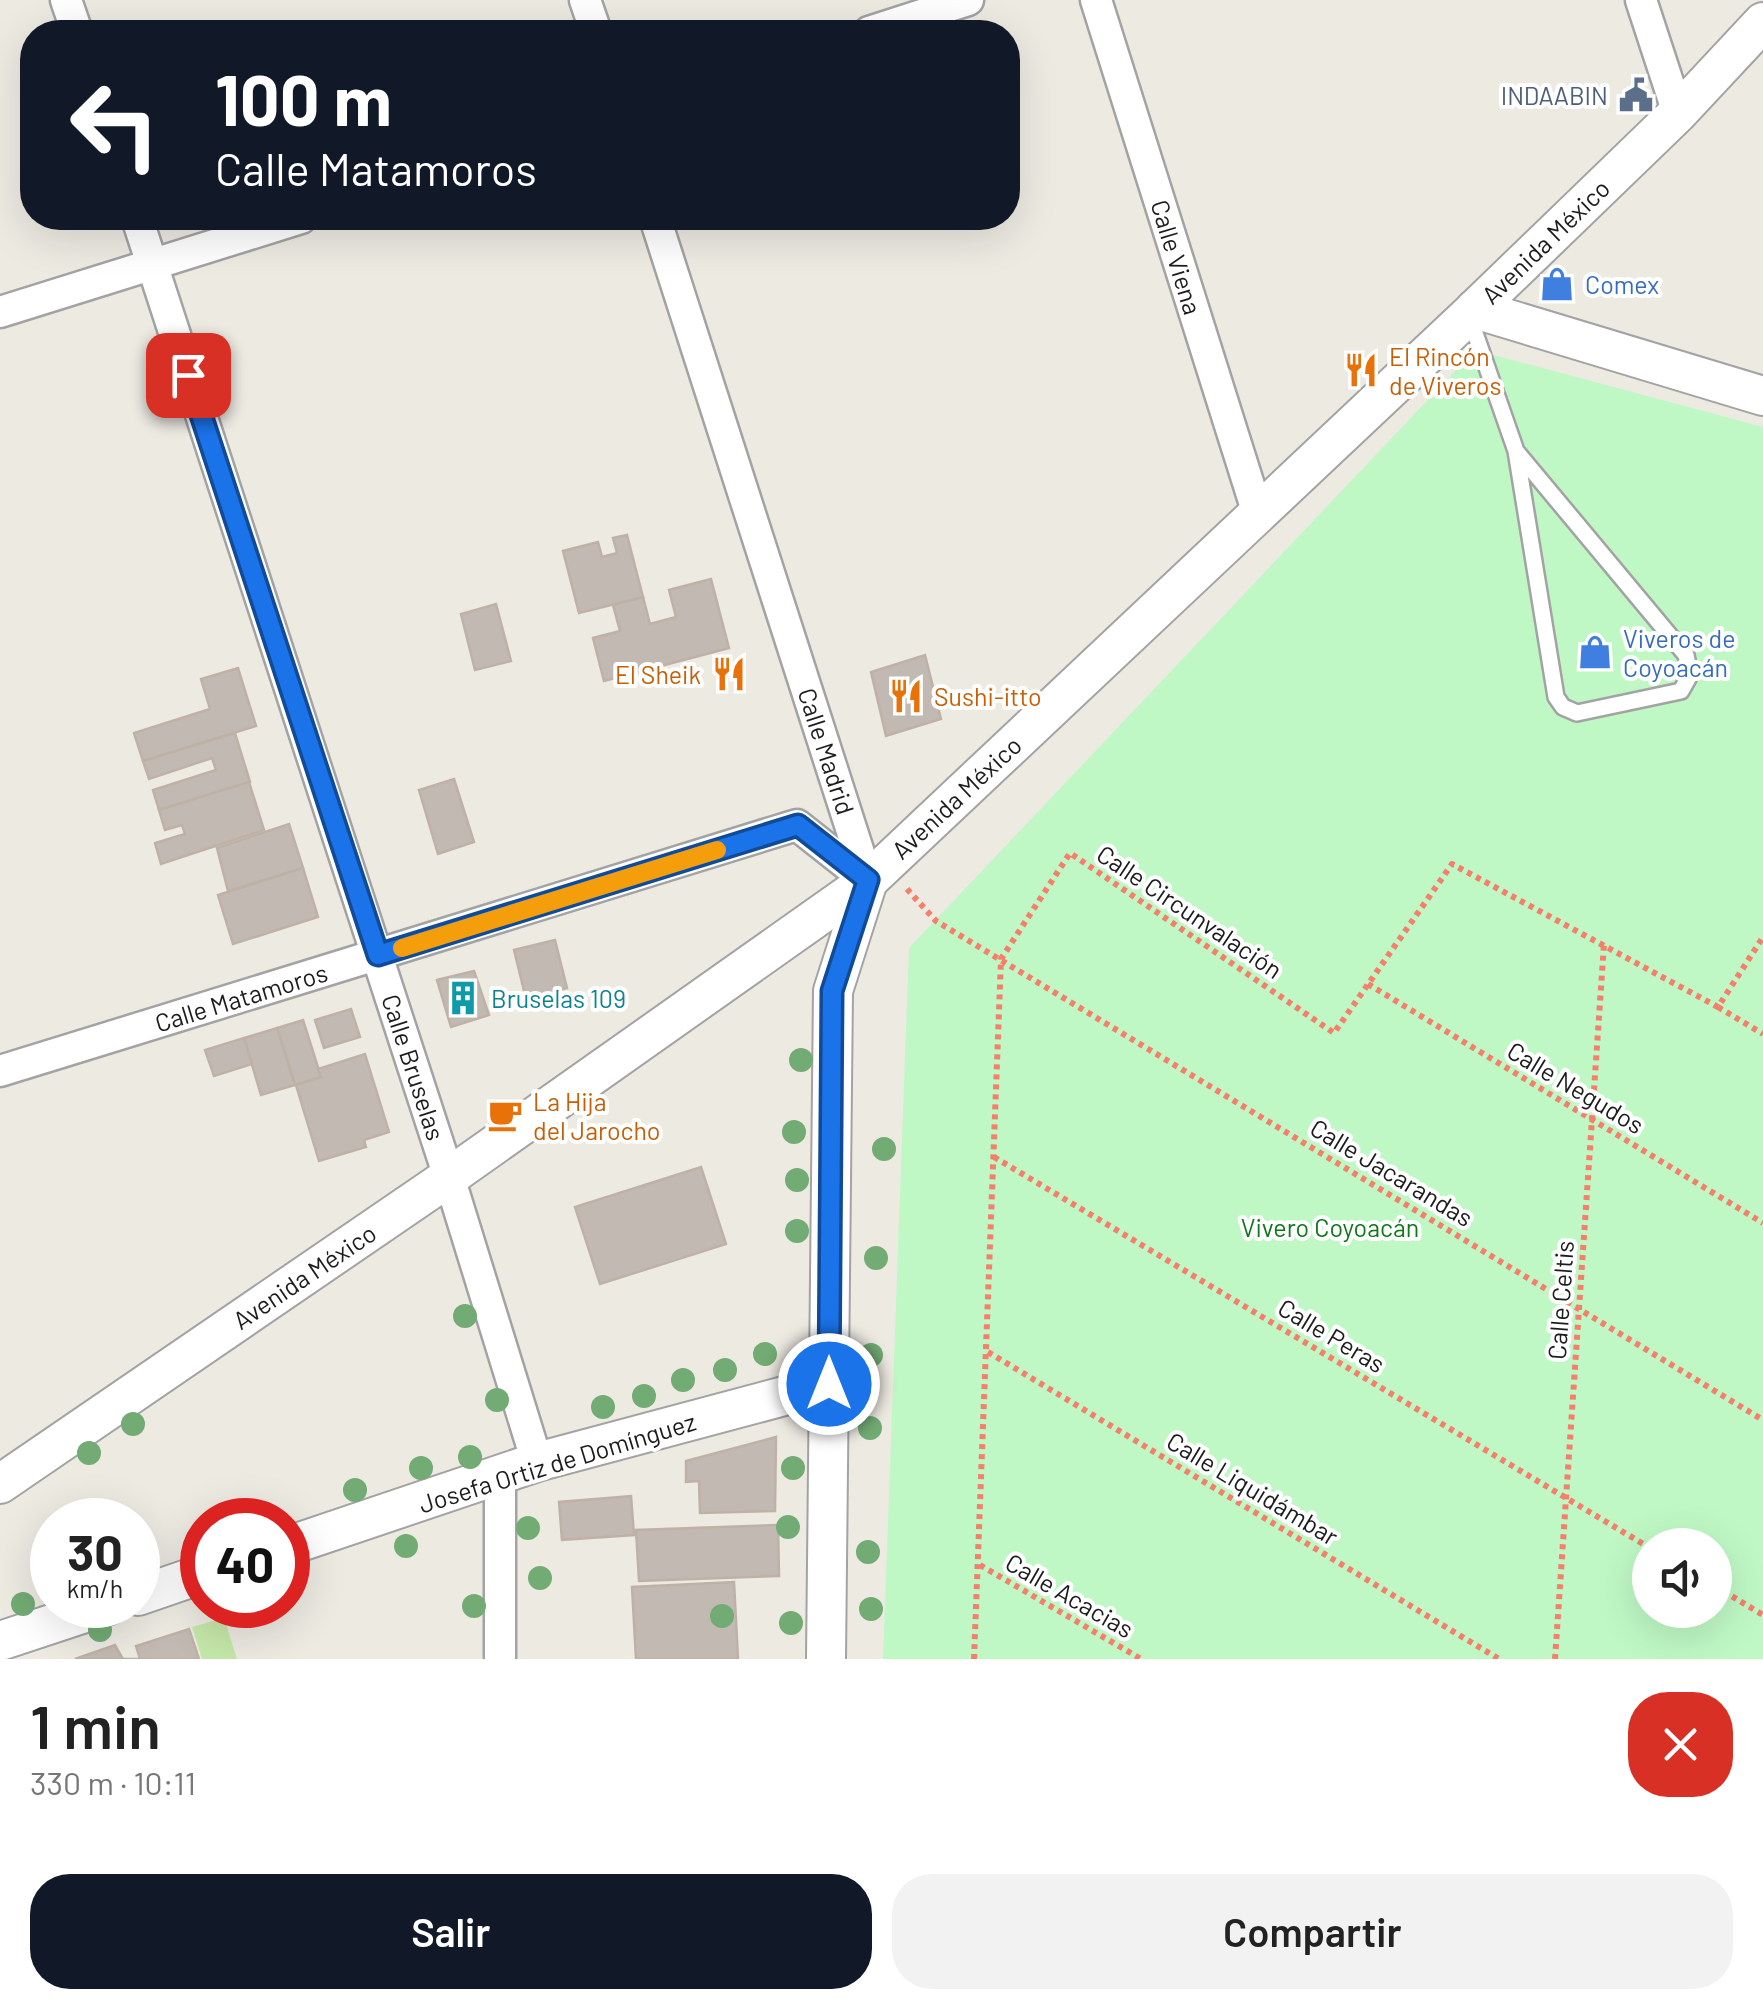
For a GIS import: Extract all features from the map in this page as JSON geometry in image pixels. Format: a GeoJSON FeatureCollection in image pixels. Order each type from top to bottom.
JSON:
{"type":"FeatureCollection","features":[{"type":"Feature","properties":{"kind":"street"},"geometry":{"type":"LineString","coordinates":[[906,20],[968,0]]}},
{"type":"Feature","properties":{"kind":"street","name":"Calle Viena"},"geometry":{"type":"LineString","coordinates":[[1096,0],[1258,514]]}},
{"type":"Feature","properties":{"kind":"street"},"geometry":{"type":"LineString","coordinates":[[1641,0],[1678,113]]}},
{"type":"Feature","properties":{"kind":"street","name":"Avenida México"},"geometry":{"type":"LineString","coordinates":[[0,1484],[449,1176],[877,873],[1472,312],[1678,113],[1763,22]]}},
{"type":"Feature","properties":{"kind":"street","name":"Calle Bruselas"},"geometry":{"type":"LineString","coordinates":[[141,230],[378,955],[537,1462]]}},
{"type":"Feature","properties":{"kind":"street"},"geometry":{"type":"LineString","coordinates":[[0,312],[264,230]]}},
{"type":"Feature","properties":{"kind":"street","name":"Calle Madrid"},"geometry":{"type":"LineString","coordinates":[[659,230],[877,873]]}},
{"type":"Feature","properties":{"kind":"street"},"geometry":{"type":"LineString","coordinates":[[1472,312],[1763,396]]}},
{"type":"Feature","properties":{"kind":"street","name":"Calle Matamoros"},"geometry":{"type":"LineString","coordinates":[[0,1071],[798,825],[877,873]]}},
{"type":"Feature","properties":{"kind":"street"},"geometry":{"type":"LineString","coordinates":[[826,1659],[832,991],[877,873]]}},
{"type":"Feature","properties":{"kind":"street","name":"Josefa Ortiz de Domínguez"},"geometry":{"type":"LineString","coordinates":[[310,1539],[537,1462],[829,1384]]}},
{"type":"Feature","properties":{"kind":"street"},"geometry":{"type":"LineString","coordinates":[[500,1476],[500,1659]]}},
{"type":"Feature","properties":{"kind":"street"},"geometry":{"type":"LineString","coordinates":[[0,1641],[39,1628]]}},
{"type":"Feature","properties":{"kind":"lane"},"geometry":{"type":"LineString","coordinates":[[1472,312],[1516,451],[1556,697],[1562,707],[1578,713],[1681,692],[1690,675],[1686,655],[1516,451]]}},
{"type":"Feature","properties":{"kind":"path","name":"Calle Circunvalación"},"geometry":{"type":"LineString","coordinates":[[1001,959],[1070,853],[1334,1033],[1452,864],[1763,1034]]}},
{"type":"Feature","properties":{"kind":"path","name":"Calle Jacarandas"},"geometry":{"type":"LineString","coordinates":[[877,873],[936,921],[1763,1420]]}},
{"type":"Feature","properties":{"kind":"path"},"geometry":{"type":"LineString","coordinates":[[1718,1007],[1763,937]]}},
{"type":"Feature","properties":{"kind":"path","name":"Calle Celtis"},"geometry":{"type":"LineString","coordinates":[[1555,1659],[1604,944]]}},
{"type":"Feature","properties":{"kind":"path"},"geometry":{"type":"LineString","coordinates":[[974,1659],[1001,959]]}},
{"type":"Feature","properties":{"kind":"path","name":"Calle Negudos"},"geometry":{"type":"LineString","coordinates":[[1368,984],[1763,1223]]}},
{"type":"Feature","properties":{"kind":"path","name":"Calle Peras"},"geometry":{"type":"LineString","coordinates":[[994,1156],[1632,1537]]}},
{"type":"Feature","properties":{"kind":"path","name":"Calle Liquidámbar"},"geometry":{"type":"LineString","coordinates":[[987,1351],[1499,1659]]}},
{"type":"Feature","properties":{"kind":"path","name":"Calle Acacias"},"geometry":{"type":"LineString","coordinates":[[980,1566],[1142,1659]]}},
{"type":"Feature","properties":{"kind":"path"},"geometry":{"type":"LineString","coordinates":[[1732,1596],[1763,1615]]}},
{"type":"Feature","properties":{"kind":"green space","name":"Vivero Coyoacán"},"geometry":{"type":"Polygon","coordinates":[[[1475,350],[1763,427],[1763,1659],[883,1659],[909,948],[1475,350]]]}},
{"type":"Feature","properties":{"kind":"green space"},"geometry":{"type":"Polygon","coordinates":[[[192,1628],[227,1628],[237,1659],[202,1659],[192,1628]]]}},
{"type":"Feature","properties":{"kind":"building"},"geometry":{"type":"Polygon","coordinates":[[[627,535],[643,597],[579,613],[563,551],[598,542],[602,557],[617,553],[613,538],[627,535]]]}},
{"type":"Feature","properties":{"kind":"building"},"geometry":{"type":"Polygon","coordinates":[[[711,579],[729,648],[604,681],[593,638],[620,631],[613,605],[643,597],[650,624],[676,617],[669,590],[711,579]]]}},
{"type":"Feature","properties":{"kind":"building"},"geometry":{"type":"Polygon","coordinates":[[[496,604],[511,661],[475,670],[461,614],[496,604]]]}},
{"type":"Feature","properties":{"kind":"building","name":"Sushi-itto"},"geometry":{"type":"Polygon","coordinates":[[[925,655],[941,719],[886,736],[871,672],[925,655]]]}},
{"type":"Feature","properties":{"kind":"building"},"geometry":{"type":"Polygon","coordinates":[[[238,668],[256,726],[143,761],[134,733],[210,709],[201,679],[238,668]]]}},
{"type":"Feature","properties":{"kind":"building"},"geometry":{"type":"Polygon","coordinates":[[[235,733],[250,782],[159,810],[153,790],[216,770],[212,758],[149,779],[143,761],[235,733]]]}},
{"type":"Feature","properties":{"kind":"building"},"geometry":{"type":"Polygon","coordinates":[[[454,779],[474,842],[438,854],[419,790],[454,779]]]}},
{"type":"Feature","properties":{"kind":"building"},"geometry":{"type":"Polygon","coordinates":[[[249,782],[264,830],[161,864],[155,843],[185,834],[182,825],[165,830],[159,810],[249,782]]]}},
{"type":"Feature","properties":{"kind":"building"},"geometry":{"type":"Polygon","coordinates":[[[289,824],[303,868],[228,891],[217,848],[289,824]]]}},
{"type":"Feature","properties":{"kind":"building"},"geometry":{"type":"Polygon","coordinates":[[[303,868],[318,917],[233,944],[218,895],[303,868]]]}},
{"type":"Feature","properties":{"kind":"building"},"geometry":{"type":"Polygon","coordinates":[[[555,940],[567,988],[526,999],[514,950],[555,940]]]}},
{"type":"Feature","properties":{"kind":"building","name":"Bruselas 109"},"geometry":{"type":"Polygon","coordinates":[[[474,971],[489,1015],[451,1027],[437,980],[474,971]]]}},
{"type":"Feature","properties":{"kind":"building"},"geometry":{"type":"Polygon","coordinates":[[[351,1009],[360,1037],[324,1048],[315,1020],[351,1009]]]}},
{"type":"Feature","properties":{"kind":"building"},"geometry":{"type":"Polygon","coordinates":[[[303,1020],[321,1077],[295,1085],[277,1028],[303,1020]]]}},
{"type":"Feature","properties":{"kind":"building"},"geometry":{"type":"Polygon","coordinates":[[[277,1028],[295,1085],[261,1095],[244,1038],[277,1028]]]}},
{"type":"Feature","properties":{"kind":"building"},"geometry":{"type":"Polygon","coordinates":[[[244,1038],[252,1064],[214,1076],[205,1050],[244,1038]]]}},
{"type":"Feature","properties":{"kind":"building"},"geometry":{"type":"Polygon","coordinates":[[[365,1054],[389,1132],[364,1140],[366,1147],[319,1161],[296,1085],[321,1077],[318,1069],[365,1054]]]}},
{"type":"Feature","properties":{"kind":"building"},"geometry":{"type":"Polygon","coordinates":[[[701,1167],[726,1244],[600,1284],[575,1207],[701,1167]]]}},
{"type":"Feature","properties":{"kind":"building"},"geometry":{"type":"Polygon","coordinates":[[[776,1437],[775,1511],[700,1513],[699,1481],[686,1482],[686,1461],[776,1437]]]}},
{"type":"Feature","properties":{"kind":"building"},"geometry":{"type":"Polygon","coordinates":[[[631,1496],[634,1535],[562,1540],[559,1502],[631,1496]]]}},
{"type":"Feature","properties":{"kind":"building"},"geometry":{"type":"Polygon","coordinates":[[[778,1525],[779,1576],[639,1581],[636,1530],[778,1525]]]}},
{"type":"Feature","properties":{"kind":"building"},"geometry":{"type":"Polygon","coordinates":[[[734,1582],[738,1659],[636,1659],[632,1587],[734,1582]]]}},
{"type":"Feature","properties":{"kind":"building"},"geometry":{"type":"Polygon","coordinates":[[[189,1629],[199,1659],[140,1659],[136,1646],[189,1629]]]}},
{"type":"Feature","properties":{"kind":"building"},"geometry":{"type":"Polygon","coordinates":[[[115,1645],[123,1659],[75,1659],[115,1645]]]}},
{"type":"Feature","properties":{"kind":"slow traffic"},"geometry":{"type":"LineString","coordinates":[[402,948],[717,850]]}},
{"type":"Feature","properties":{"kind":"place","name":"INDAABIN"},"geometry":{"type":"Point","coordinates":[1636,95]}},
{"type":"Feature","properties":{"kind":"place","name":"Comex"},"geometry":{"type":"Point","coordinates":[1557,284]}},
{"type":"Feature","properties":{"kind":"place","name":"El Rincón de Viveros"},"geometry":{"type":"Point","coordinates":[1361,370]}},
{"type":"Feature","properties":{"kind":"place","name":"Viveros de Coyoacán"},"geometry":{"type":"Point","coordinates":[1595,652]}},
{"type":"Feature","properties":{"kind":"place","name":"El Sheik"},"geometry":{"type":"Point","coordinates":[729,674]}},
{"type":"Feature","properties":{"kind":"place","name":"Sushi-itto"},"geometry":{"type":"Point","coordinates":[906,696]}},
{"type":"Feature","properties":{"kind":"place","name":"Bruselas 109"},"geometry":{"type":"Point","coordinates":[463,998]}},
{"type":"Feature","properties":{"kind":"place","name":"La Hija del Jarocho"},"geometry":{"type":"Point","coordinates":[505,1115]}},
{"type":"Feature","properties":{"kind":"route"},"geometry":{"type":"LineString","coordinates":[[188,375],[378,955],[798,825],[868,880],[832,991],[829,1384]]}}]}
